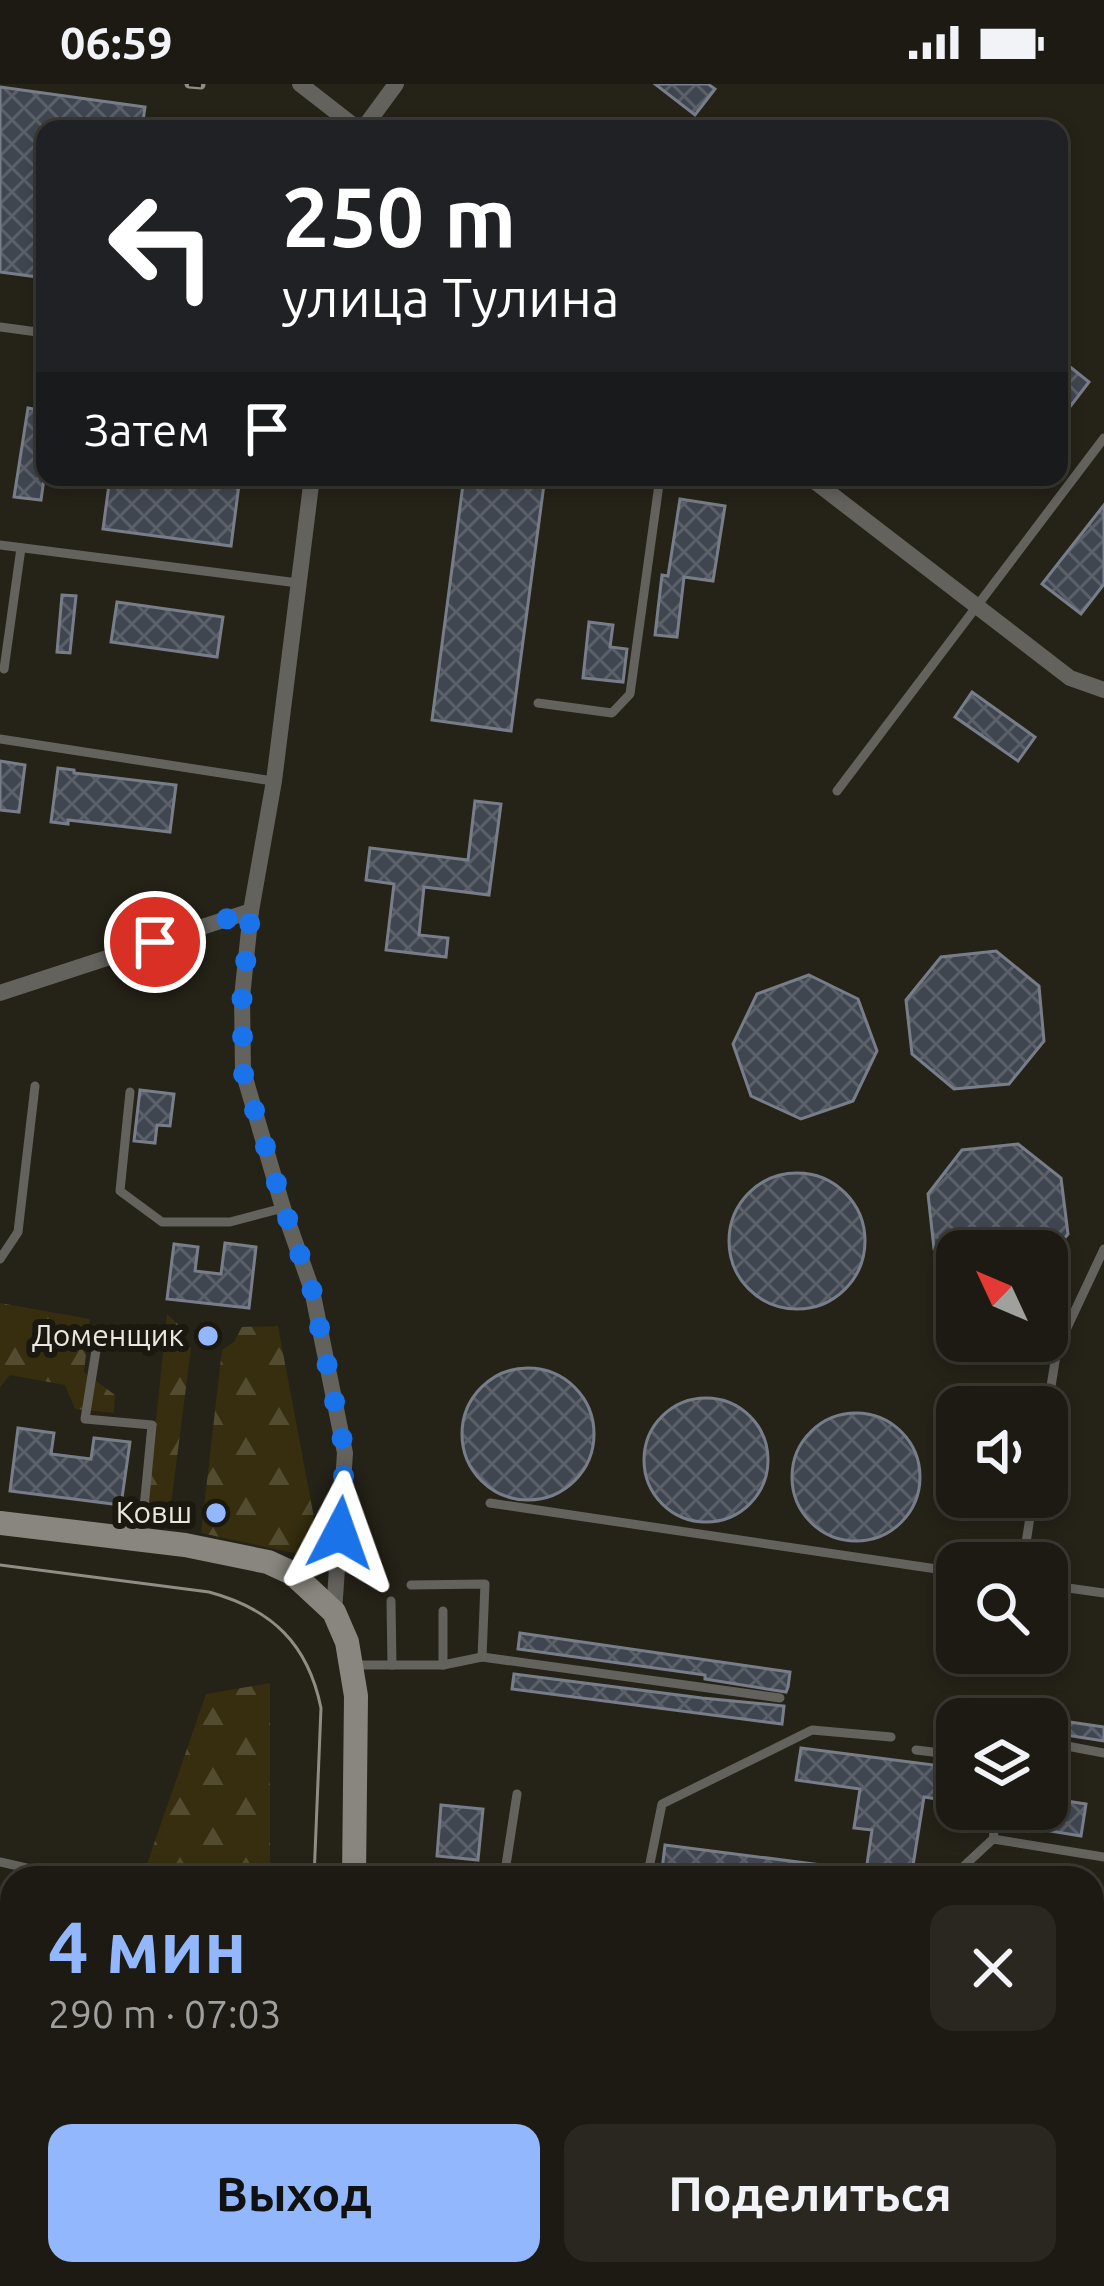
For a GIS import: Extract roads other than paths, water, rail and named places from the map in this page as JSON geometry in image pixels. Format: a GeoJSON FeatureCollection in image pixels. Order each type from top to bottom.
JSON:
{"type":"FeatureCollection","features":[{"type":"Feature","properties":{"kind":"main road"},"geometry":{"type":"LineString","coordinates":[[0,1523],[141,1539],[268,1562],[292,1573],[334,1612],[347,1642],[356,1696],[354,1866]]}},
{"type":"Feature","properties":{"kind":"street"},"geometry":{"type":"LineString","coordinates":[[300,84],[348,120]]}},
{"type":"Feature","properties":{"kind":"street"},"geometry":{"type":"LineString","coordinates":[[367,120],[396,84]]}},
{"type":"Feature","properties":{"kind":"street"},"geometry":{"type":"LineString","coordinates":[[311,486],[274,781],[251,911],[242,997],[243,1072],[312,1290],[345,1453],[334,1612]]}},
{"type":"Feature","properties":{"kind":"street"},"geometry":{"type":"LineString","coordinates":[[821,486],[1070,678],[1104,690]]}},
{"type":"Feature","properties":{"kind":"street"},"geometry":{"type":"LineString","coordinates":[[0,993],[251,911]]}},
{"type":"Feature","properties":{"kind":"lane"},"geometry":{"type":"LineString","coordinates":[[0,327],[36,332]]}},
{"type":"Feature","properties":{"kind":"lane"},"geometry":{"type":"LineString","coordinates":[[1068,485],[1104,438]]}},
{"type":"Feature","properties":{"kind":"lane"},"geometry":{"type":"LineString","coordinates":[[538,704],[612,713],[630,694],[659,486]]}},
{"type":"Feature","properties":{"kind":"lane"},"geometry":{"type":"LineString","coordinates":[[837,791],[1067,486]]}},
{"type":"Feature","properties":{"kind":"lane"},"geometry":{"type":"LineString","coordinates":[[0,545],[298,583]]}},
{"type":"Feature","properties":{"kind":"lane"},"geometry":{"type":"LineString","coordinates":[[4,669],[21,548]]}},
{"type":"Feature","properties":{"kind":"lane"},"geometry":{"type":"LineString","coordinates":[[0,739],[274,781]]}},
{"type":"Feature","properties":{"kind":"lane"},"geometry":{"type":"LineString","coordinates":[[0,1259],[18,1232],[35,1087]]}},
{"type":"Feature","properties":{"kind":"lane"},"geometry":{"type":"LineString","coordinates":[[130,1092],[120,1191],[162,1222],[230,1222],[284,1208]]}},
{"type":"Feature","properties":{"kind":"lane"},"geometry":{"type":"LineString","coordinates":[[1051,1386],[1057,1349],[1104,1249]]}},
{"type":"Feature","properties":{"kind":"lane"},"geometry":{"type":"LineString","coordinates":[[98,1338],[85,1419],[152,1425],[141,1539]]}},
{"type":"Feature","properties":{"kind":"lane"},"geometry":{"type":"LineString","coordinates":[[490,1503],[936,1569]]}},
{"type":"Feature","properties":{"kind":"lane"},"geometry":{"type":"LineString","coordinates":[[411,1585],[485,1585],[482,1658]]}},
{"type":"Feature","properties":{"kind":"lane"},"geometry":{"type":"LineString","coordinates":[[1068,1588],[1104,1593]]}},
{"type":"Feature","properties":{"kind":"lane"},"geometry":{"type":"LineString","coordinates":[[391,1601],[392,1665]]}},
{"type":"Feature","properties":{"kind":"lane"},"geometry":{"type":"LineString","coordinates":[[443,1611],[443,1665]]}},
{"type":"Feature","properties":{"kind":"lane"},"geometry":{"type":"LineString","coordinates":[[352,1665],[443,1665],[482,1658],[780,1698]]}},
{"type":"Feature","properties":{"kind":"lane"},"geometry":{"type":"LineString","coordinates":[[649,1866],[662,1804],[812,1730],[891,1737]]}},
{"type":"Feature","properties":{"kind":"lane"},"geometry":{"type":"LineString","coordinates":[[1068,1746],[1104,1753]]}},
{"type":"Feature","properties":{"kind":"lane"},"geometry":{"type":"LineString","coordinates":[[916,1750],[936,1752]]}},
{"type":"Feature","properties":{"kind":"lane"},"geometry":{"type":"LineString","coordinates":[[506,1866],[518,1793]]}},
{"type":"Feature","properties":{"kind":"lane"},"geometry":{"type":"LineString","coordinates":[[964,1866],[993,1839],[994,1830]]}},
{"type":"Feature","properties":{"kind":"lane"},"geometry":{"type":"LineString","coordinates":[[993,1839],[1104,1857]]}},
{"type":"Feature","properties":{"kind":"tram line"},"geometry":{"type":"LineString","coordinates":[[0,1565],[209,1592],[251,1608],[284,1632],[307,1665],[321,1708],[314,1866]]}},
{"type":"Feature","properties":{"kind":"railway"},"geometry":{"type":"LineString","coordinates":[[189,84],[201,85]]}},
{"type":"Feature","properties":{"kind":"place","name":"Доменщик"},"geometry":{"type":"Point","coordinates":[208,1336]}},
{"type":"Feature","properties":{"kind":"place","name":"Ковш"},"geometry":{"type":"Point","coordinates":[216,1513]}}]}
